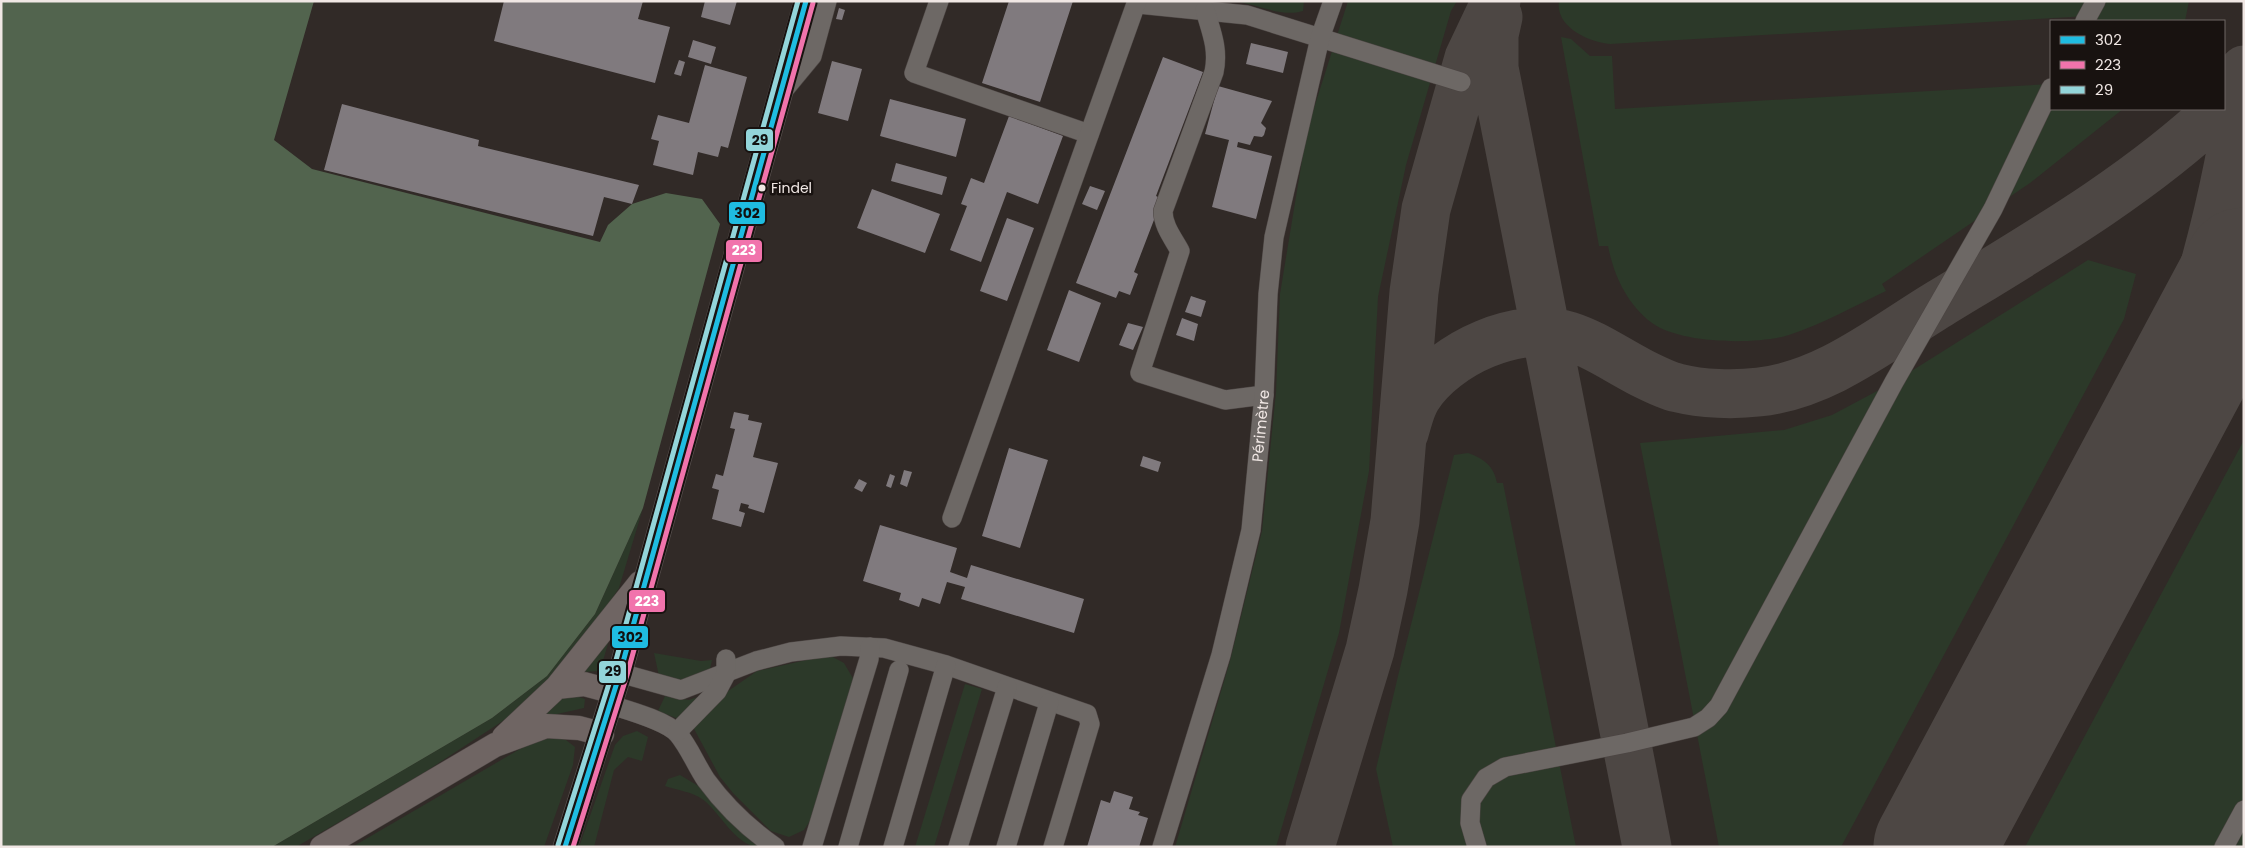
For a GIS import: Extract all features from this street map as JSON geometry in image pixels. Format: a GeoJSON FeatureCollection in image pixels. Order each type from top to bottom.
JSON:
{"type":"FeatureCollection","features":[{"type":"Feature","properties":{"kind":"main road"},"geometry":{"type":"LineString","coordinates":[[565,847],[615,690],[806,1]]}},
{"type":"Feature","properties":{"kind":"main road"},"geometry":{"type":"LineString","coordinates":[[495,745],[557,687],[647,574]]}},
{"type":"Feature","properties":{"kind":"main road"},"geometry":{"type":"LineString","coordinates":[[557,687],[584,684],[615,690]]}},
{"type":"Feature","properties":{"kind":"main road"},"geometry":{"type":"LineString","coordinates":[[322,847],[495,745],[546,726],[580,728],[602,734]]}},
{"type":"Feature","properties":{"kind":"lane"},"geometry":{"type":"LineString","coordinates":[[779,96],[812,56],[827,1]]}},
{"type":"Feature","properties":{"kind":"lane"},"geometry":{"type":"LineString","coordinates":[[939,1],[914,73],[1089,134]]}},
{"type":"Feature","properties":{"kind":"lane"},"geometry":{"type":"LineString","coordinates":[[2086,20],[2096,1]]}},
{"type":"Feature","properties":{"kind":"lane"},"geometry":{"type":"LineString","coordinates":[[952,518],[1137,2],[1247,16],[1461,82]]}},
{"type":"Feature","properties":{"kind":"lane","name":"Périmètre"},"geometry":{"type":"LineString","coordinates":[[1162,847],[1221,655],[1251,530],[1264,395],[1268,294],[1274,236],[1329,4]]}},
{"type":"Feature","properties":{"kind":"lane"},"geometry":{"type":"LineString","coordinates":[[1205,10],[1217,58],[1214,72],[1164,211],[1163,219],[1180,251],[1140,373],[1224,400],[1264,395]]}},
{"type":"Feature","properties":{"kind":"lane"},"geometry":{"type":"LineString","coordinates":[[1477,847],[1470,822],[1471,800],[1486,778],[1505,767],[1627,743],[1694,727],[1708,718],[1719,706],[1894,382],[1993,209],[2050,90]]}},
{"type":"Feature","properties":{"kind":"lane"},"geometry":{"type":"LineString","coordinates":[[615,690],[681,690],[726,666],[792,652],[841,646],[870,647],[905,652],[1049,703],[1087,714],[1090,724],[1053,847]]}},
{"type":"Feature","properties":{"kind":"lane"},"geometry":{"type":"LineString","coordinates":[[812,847],[869,659],[870,647]]}},
{"type":"Feature","properties":{"kind":"lane"},"geometry":{"type":"LineString","coordinates":[[893,847],[946,665]]}},
{"type":"Feature","properties":{"kind":"lane"},"geometry":{"type":"LineString","coordinates":[[677,732],[717,691],[726,666]]}},
{"type":"Feature","properties":{"kind":"lane"},"geometry":{"type":"LineString","coordinates":[[848,847],[899,670]]}},
{"type":"Feature","properties":{"kind":"lane"},"geometry":{"type":"LineString","coordinates":[[958,847],[1007,687]]}},
{"type":"Feature","properties":{"kind":"lane"},"geometry":{"type":"LineString","coordinates":[[615,690],[639,713],[677,732],[706,779],[732,812],[775,847]]}},
{"type":"Feature","properties":{"kind":"lane"},"geometry":{"type":"LineString","coordinates":[[1006,847],[1049,703]]}},
{"type":"Feature","properties":{"kind":"lane"},"geometry":{"type":"LineString","coordinates":[[2224,847],[2244,810]]}},
{"type":"Feature","properties":{"kind":"green space"},"geometry":{"type":"Polygon","coordinates":[[[1,1],[314,1],[274,140],[312,169],[600,242],[608,225],[632,204],[666,193],[702,199],[720,224],[643,508],[595,614],[547,676],[492,718],[272,847],[1,847],[1,1]]]}},
{"type":"Feature","properties":{"kind":"green space"},"geometry":{"type":"Polygon","coordinates":[[[1233,1],[1304,1],[1303,11],[1286,13],[1233,1]]]}},
{"type":"Feature","properties":{"kind":"green space"},"geometry":{"type":"Polygon","coordinates":[[[1348,1],[1457,1],[1451,11],[1406,165],[1378,297],[1369,471],[1339,633],[1276,847],[1175,847],[1230,661],[1262,531],[1276,392],[1280,294],[1307,130],[1348,1]]]}},
{"type":"Feature","properties":{"kind":"green space"},"geometry":{"type":"Polygon","coordinates":[[[1559,1],[2189,1],[2185,20],[2094,20],[2088,16],[1610,44],[1593,40],[1575,32],[1562,18],[1559,10],[1559,1]]]}},
{"type":"Feature","properties":{"kind":"green space"},"geometry":{"type":"Polygon","coordinates":[[[1561,37],[1571,39],[1590,56],[1612,56],[1615,109],[2050,84],[2050,110],[2122,110],[2030,183],[1882,284],[1886,291],[1802,331],[1789,335],[1758,340],[1719,341],[1699,339],[1665,330],[1652,323],[1635,307],[1618,279],[1608,246],[1599,246],[1561,37]]]}},
{"type":"Feature","properties":{"kind":"green space"},"geometry":{"type":"Polygon","coordinates":[[[2088,260],[2136,274],[2124,319],[1841,847],[1719,847],[1640,443],[1784,430],[1832,415],[1894,382],[2088,260]]]}},
{"type":"Feature","properties":{"kind":"green space"},"geometry":{"type":"Polygon","coordinates":[[[2244,440],[2244,847],[2025,847],[2244,440]]]}},
{"type":"Feature","properties":{"kind":"green space"},"geometry":{"type":"Polygon","coordinates":[[[1468,453],[1478,457],[1487,464],[1496,477],[1497,483],[1503,483],[1576,847],[1393,847],[1376,769],[1454,455],[1468,453]]]}},
{"type":"Feature","properties":{"kind":"green space"},"geometry":{"type":"Polygon","coordinates":[[[643,508],[619,588],[574,656],[512,715],[425,772],[296,847],[272,847],[492,718],[547,676],[595,614],[643,508]]]}},
{"type":"Feature","properties":{"kind":"green space"},"geometry":{"type":"Polygon","coordinates":[[[612,630],[600,671],[582,672],[612,630]]]}},
{"type":"Feature","properties":{"kind":"green space"},"geometry":{"type":"Polygon","coordinates":[[[654,653],[701,661],[712,660],[709,674],[677,685],[660,681],[654,653]]]}},
{"type":"Feature","properties":{"kind":"green space"},"geometry":{"type":"Polygon","coordinates":[[[829,655],[844,663],[854,680],[815,813],[804,830],[789,837],[771,831],[733,793],[720,777],[693,727],[721,696],[757,671],[829,655]]]}},
{"type":"Feature","properties":{"kind":"green space"},"geometry":{"type":"Polygon","coordinates":[[[965,684],[982,689],[934,847],[915,847],[965,684]]]}},
{"type":"Feature","properties":{"kind":"green space"},"geometry":{"type":"Polygon","coordinates":[[[569,694],[585,699],[584,708],[535,719],[560,697],[569,694]]]}},
{"type":"Feature","properties":{"kind":"green space"},"geometry":{"type":"Polygon","coordinates":[[[706,694],[681,720],[658,711],[665,696],[689,700],[706,694]]]}},
{"type":"Feature","properties":{"kind":"green space"},"geometry":{"type":"Polygon","coordinates":[[[637,731],[648,737],[642,761],[628,757],[614,770],[594,847],[579,847],[615,745],[623,736],[637,731]]]}},
{"type":"Feature","properties":{"kind":"green space"},"geometry":{"type":"Polygon","coordinates":[[[544,735],[566,740],[575,747],[573,765],[544,847],[352,847],[544,735]]]}},
{"type":"Feature","properties":{"kind":"green space"},"geometry":{"type":"Polygon","coordinates":[[[680,775],[700,787],[760,847],[751,845],[735,835],[702,799],[665,786],[668,779],[680,775]]]}},
{"type":"Feature","properties":{"kind":"building"},"geometry":{"type":"Polygon","coordinates":[[[504,1],[643,1],[638,19],[670,27],[655,83],[494,41],[504,1]]]}},
{"type":"Feature","properties":{"kind":"building"},"geometry":{"type":"Polygon","coordinates":[[[705,1],[737,1],[730,25],[701,17],[705,1]]]}},
{"type":"Feature","properties":{"kind":"building"},"geometry":{"type":"Polygon","coordinates":[[[1009,1],[1073,1],[1040,102],[982,83],[1009,1]]]}},
{"type":"Feature","properties":{"kind":"building"},"geometry":{"type":"Polygon","coordinates":[[[839,8],[845,10],[842,20],[836,19],[839,8]]]}},
{"type":"Feature","properties":{"kind":"building"},"geometry":{"type":"Polygon","coordinates":[[[693,40],[716,47],[711,64],[688,57],[693,40]]]}},
{"type":"Feature","properties":{"kind":"building"},"geometry":{"type":"Polygon","coordinates":[[[1251,43],[1288,52],[1283,73],[1246,64],[1251,43]]]}},
{"type":"Feature","properties":{"kind":"building"},"geometry":{"type":"Polygon","coordinates":[[[1163,57],[1203,72],[1156,196],[1162,199],[1134,272],[1138,274],[1130,295],[1119,291],[1116,298],[1076,283],[1163,57]]]}},
{"type":"Feature","properties":{"kind":"building"},"geometry":{"type":"Polygon","coordinates":[[[679,60],[685,62],[681,76],[674,74],[679,60]]]}},
{"type":"Feature","properties":{"kind":"building"},"geometry":{"type":"Polygon","coordinates":[[[832,61],[862,69],[848,121],[818,113],[832,61]]]}},
{"type":"Feature","properties":{"kind":"building"},"geometry":{"type":"Polygon","coordinates":[[[705,65],[747,77],[728,148],[721,146],[718,157],[698,152],[693,175],[653,165],[659,141],[651,139],[658,115],[689,123],[705,65]]]}},
{"type":"Feature","properties":{"kind":"building"},"geometry":{"type":"Polygon","coordinates":[[[1218,86],[1272,101],[1261,123],[1266,128],[1264,135],[1262,137],[1254,136],[1250,145],[1238,142],[1237,147],[1272,156],[1256,219],[1212,207],[1229,140],[1205,134],[1218,86]]]}},
{"type":"Feature","properties":{"kind":"building"},"geometry":{"type":"Polygon","coordinates":[[[890,99],[966,119],[956,157],[880,136],[890,99]]]}},
{"type":"Feature","properties":{"kind":"building"},"geometry":{"type":"Polygon","coordinates":[[[342,104],[479,140],[478,146],[639,185],[632,204],[604,197],[593,236],[324,170],[342,104]]]}},
{"type":"Feature","properties":{"kind":"building"},"geometry":{"type":"Polygon","coordinates":[[[1009,116],[1063,136],[1038,204],[1007,192],[981,262],[950,250],[967,206],[961,204],[971,178],[984,183],[1009,116]]]}},
{"type":"Feature","properties":{"kind":"building"},"geometry":{"type":"Polygon","coordinates":[[[896,163],[947,177],[942,195],[891,181],[896,163]]]}},
{"type":"Feature","properties":{"kind":"building"},"geometry":{"type":"Polygon","coordinates":[[[1090,186],[1105,191],[1097,210],[1082,204],[1090,186]]]}},
{"type":"Feature","properties":{"kind":"building"},"geometry":{"type":"Polygon","coordinates":[[[872,189],[940,214],[925,253],[857,228],[872,189]]]}},
{"type":"Feature","properties":{"kind":"building"},"geometry":{"type":"Polygon","coordinates":[[[1007,218],[1034,228],[1007,301],[980,291],[1007,218]]]}},
{"type":"Feature","properties":{"kind":"building"},"geometry":{"type":"Polygon","coordinates":[[[1069,290],[1101,303],[1079,362],[1047,350],[1069,290]]]}},
{"type":"Feature","properties":{"kind":"building"},"geometry":{"type":"Polygon","coordinates":[[[1191,296],[1206,301],[1201,317],[1185,312],[1191,296]]]}},
{"type":"Feature","properties":{"kind":"building"},"geometry":{"type":"Polygon","coordinates":[[[1182,318],[1198,324],[1194,341],[1176,335],[1182,318]]]}},
{"type":"Feature","properties":{"kind":"building"},"geometry":{"type":"Polygon","coordinates":[[[1128,323],[1143,327],[1133,350],[1119,345],[1128,323]]]}},
{"type":"Feature","properties":{"kind":"building"},"geometry":{"type":"Polygon","coordinates":[[[734,412],[749,415],[748,420],[762,423],[753,457],[778,463],[764,513],[748,508],[749,505],[741,503],[739,511],[745,513],[741,527],[712,519],[719,490],[712,488],[716,474],[723,476],[735,429],[730,428],[734,412]]]}},
{"type":"Feature","properties":{"kind":"building"},"geometry":{"type":"Polygon","coordinates":[[[1009,448],[1048,460],[1020,548],[982,536],[1009,448]]]}},
{"type":"Feature","properties":{"kind":"building"},"geometry":{"type":"Polygon","coordinates":[[[1143,456],[1161,462],[1158,472],[1140,466],[1143,456]]]}},
{"type":"Feature","properties":{"kind":"building"},"geometry":{"type":"Polygon","coordinates":[[[904,470],[912,472],[907,487],[900,484],[904,470]]]}},
{"type":"Feature","properties":{"kind":"building"},"geometry":{"type":"Polygon","coordinates":[[[890,474],[895,476],[891,488],[886,486],[890,474]]]}},
{"type":"Feature","properties":{"kind":"building"},"geometry":{"type":"Polygon","coordinates":[[[859,479],[867,483],[862,492],[854,488],[859,479]]]}},
{"type":"Feature","properties":{"kind":"building"},"geometry":{"type":"Polygon","coordinates":[[[880,525],[957,548],[950,572],[967,578],[971,565],[1084,599],[1074,633],[961,599],[965,587],[947,582],[940,604],[922,598],[919,607],[899,600],[901,593],[863,581],[880,525]]]}},
{"type":"Feature","properties":{"kind":"building"},"geometry":{"type":"Polygon","coordinates":[[[1114,791],[1133,797],[1129,809],[1140,812],[1138,815],[1148,818],[1139,847],[1087,847],[1101,800],[1110,803],[1114,791]]]}},
{"type":"Feature","properties":{"kind":"taxiway"},"geometry":{"type":"LineString","coordinates":[[1310,847],[1370,650],[1383,590],[1395,521],[1414,292],[1426,209],[1469,58],[1496,1]]}},
{"type":"Feature","properties":{"kind":"taxiway"},"geometry":{"type":"LineString","coordinates":[[1498,17],[1494,35],[1494,68],[1647,847]]}},
{"type":"Feature","properties":{"kind":"taxiway"},"geometry":{"type":"LineString","coordinates":[[2105,527],[2154,420],[2184,334],[2210,247],[2230,159],[2244,70]]}},
{"type":"Feature","properties":{"kind":"taxiway"},"geometry":{"type":"LineString","coordinates":[[1404,433],[1417,397],[1430,381],[1446,367],[1464,354],[1485,344],[1506,337],[1528,333],[1549,332],[1578,339],[1658,381],[1673,387],[1697,392],[1729,394],[1759,392],[1784,388],[1808,380],[1831,370],[1875,345],[2084,214],[2154,164],[2218,110]]}},
{"type":"Feature","properties":{"kind":"runway"},"geometry":{"type":"LineString","coordinates":[[1934,847],[2244,268]]}},
{"type":"Feature","properties":{"kind":"transit line","name":"29"},"geometry":{"type":"LineString","coordinates":[[558,845],[613,671],[798,1]]}},
{"type":"Feature","properties":{"kind":"transit line","name":"302"},"geometry":{"type":"LineString","coordinates":[[565,847],[620,673],[806,1]]}},
{"type":"Feature","properties":{"kind":"transit line","name":"223"},"geometry":{"type":"LineString","coordinates":[[573,847],[627,675],[813,3]]}},
{"type":"Feature","properties":{"kind":"place","name":"Findel"},"geometry":{"type":"Point","coordinates":[762,188]}}]}
